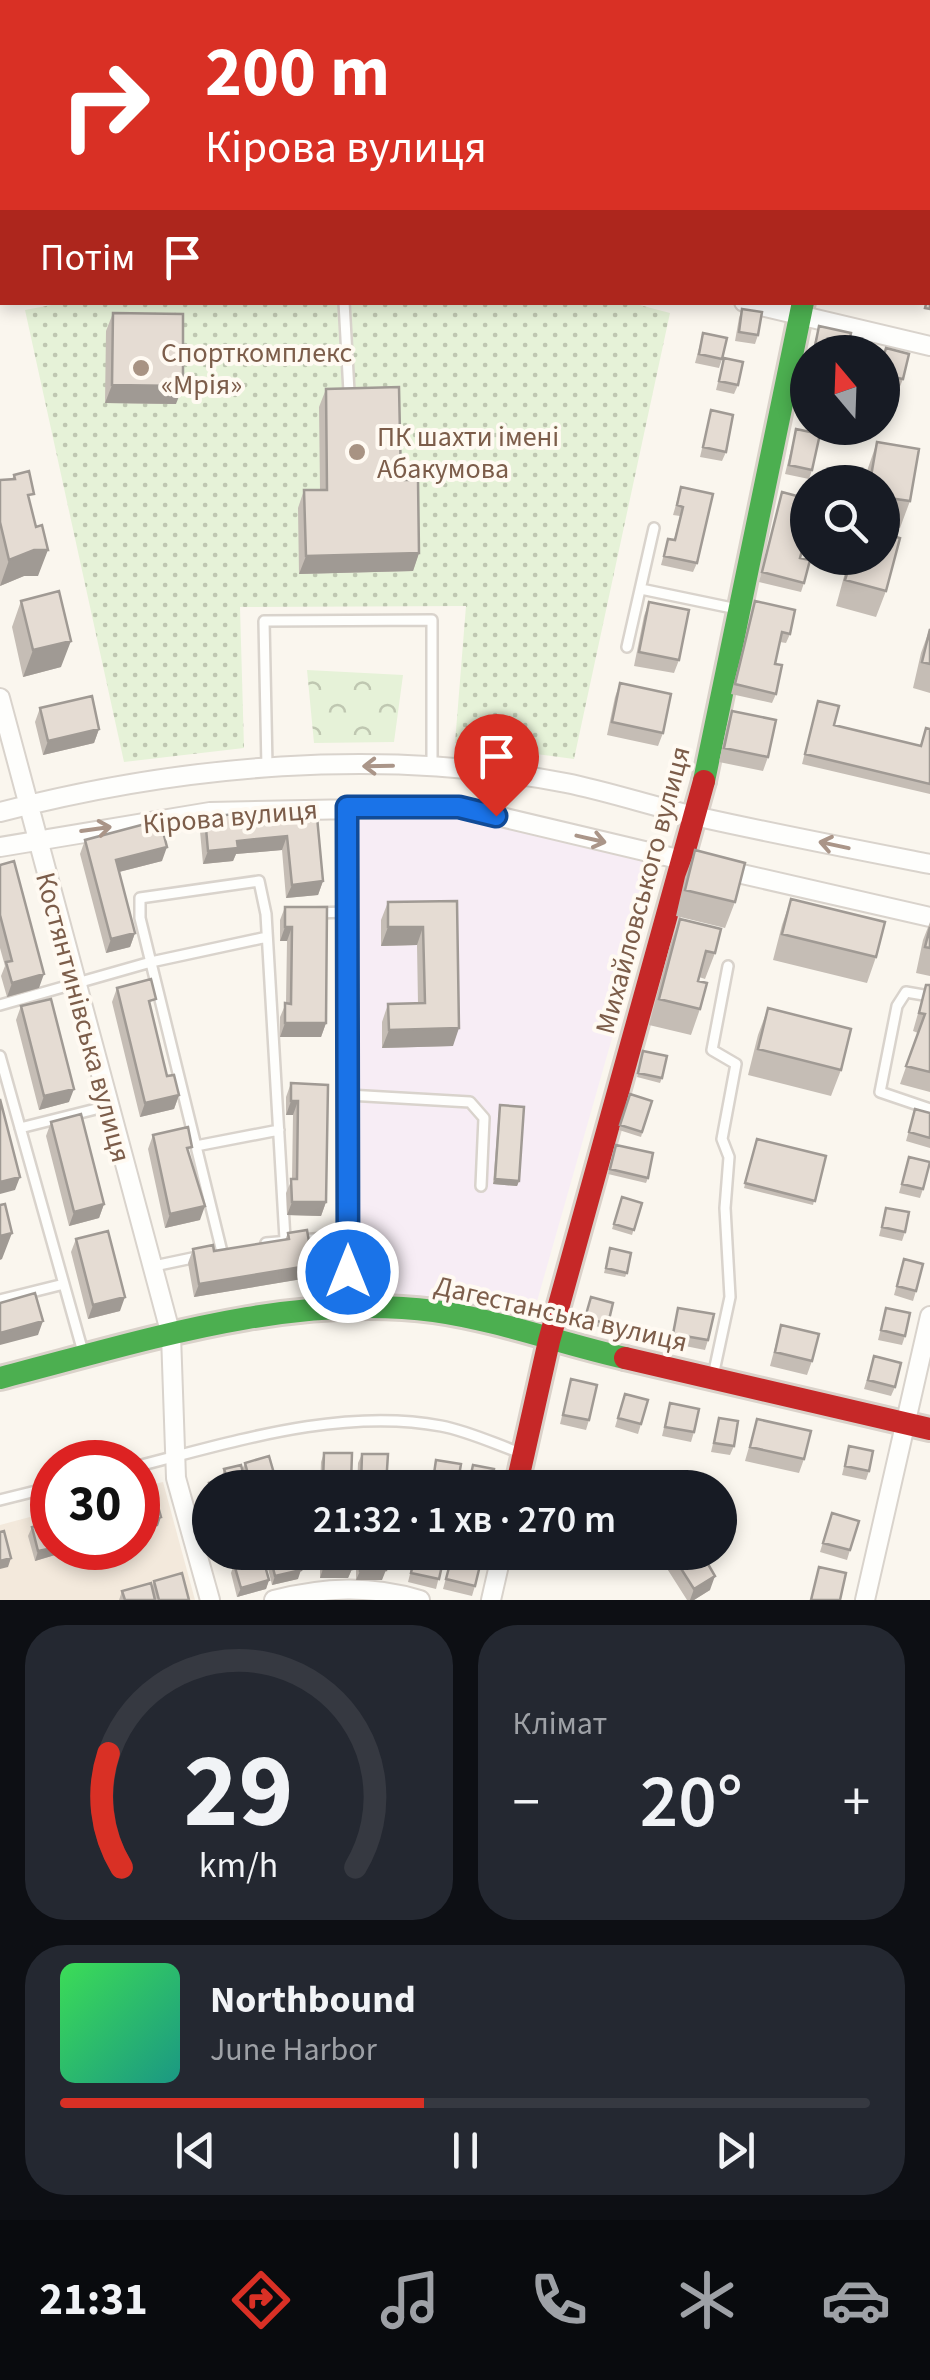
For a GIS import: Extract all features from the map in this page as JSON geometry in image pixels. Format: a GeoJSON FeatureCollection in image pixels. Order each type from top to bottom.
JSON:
{"type":"FeatureCollection","features":[{"type":"Feature","properties":{"kind":"street"},"geometry":{"type":"LineString","coordinates":[[773,305],[802,308],[930,346]]}},
{"type":"Feature","properties":{"kind":"street","name":"Михайловського вулиця"},"geometry":{"type":"LineString","coordinates":[[520,1470],[549,1342],[697,816],[802,308]]}},
{"type":"Feature","properties":{"kind":"street","name":"Костянтинівська вулиця"},"geometry":{"type":"LineString","coordinates":[[0,698],[34,838],[171,1336],[176,1478],[210,1600]]}},
{"type":"Feature","properties":{"kind":"street","name":"Кірова вулиця"},"geometry":{"type":"LineString","coordinates":[[0,812],[116,784],[267,770],[432,768],[566,783],[697,816],[930,864]]}},
{"type":"Feature","properties":{"kind":"street"},"geometry":{"type":"LineString","coordinates":[[347,807],[348,1309]]}},
{"type":"Feature","properties":{"kind":"street","name":"Кірова вулиця"},"geometry":{"type":"LineString","coordinates":[[0,847],[34,838],[210,812],[459,807],[930,917]]}},
{"type":"Feature","properties":{"kind":"street","name":"Дагестанська вулиця"},"geometry":{"type":"LineString","coordinates":[[0,1378],[232,1322],[348,1309],[414,1309],[464,1316],[549,1342],[930,1430]]}},
{"type":"Feature","properties":{"kind":"street"},"geometry":{"type":"LineString","coordinates":[[865,1600],[930,1316]]}},
{"type":"Feature","properties":{"kind":"street"},"geometry":{"type":"LineString","coordinates":[[491,1600],[498,1570]]}},
{"type":"Feature","properties":{"kind":"street"},"geometry":{"type":"LineString","coordinates":[[274,1600],[316,1589],[382,1589],[420,1600]]}},
{"type":"Feature","properties":{"kind":"lane"},"geometry":{"type":"LineString","coordinates":[[344,305],[349,392]]}},
{"type":"Feature","properties":{"kind":"lane"},"geometry":{"type":"LineString","coordinates":[[627,647],[654,528]]}},
{"type":"Feature","properties":{"kind":"lane"},"geometry":{"type":"LineString","coordinates":[[640,589],[740,610]]}},
{"type":"Feature","properties":{"kind":"lane"},"geometry":{"type":"LineString","coordinates":[[267,770],[264,621],[432,620],[432,768]]}},
{"type":"Feature","properties":{"kind":"lane"},"geometry":{"type":"LineString","coordinates":[[222,1252],[150,962],[140,918],[140,898],[258,881],[268,937],[285,1239]]}},
{"type":"Feature","properties":{"kind":"lane"},"geometry":{"type":"LineString","coordinates":[[299,913],[348,912]]}},
{"type":"Feature","properties":{"kind":"lane"},"geometry":{"type":"LineString","coordinates":[[266,914],[282,914]]}},
{"type":"Feature","properties":{"kind":"lane"},"geometry":{"type":"LineString","coordinates":[[0,1005],[150,962],[268,937]]}},
{"type":"Feature","properties":{"kind":"lane"},"geometry":{"type":"LineString","coordinates":[[712,1379],[730,1297],[725,1208],[729,1157],[722,1139],[736,1064],[712,1050],[728,966]]}},
{"type":"Feature","properties":{"kind":"lane"},"geometry":{"type":"LineString","coordinates":[[930,996],[906,992],[897,1006],[880,1092],[930,1108]]}},
{"type":"Feature","properties":{"kind":"lane"},"geometry":{"type":"LineString","coordinates":[[0,1056],[84,1357]]}},
{"type":"Feature","properties":{"kind":"lane"},"geometry":{"type":"LineString","coordinates":[[348,1095],[470,1102],[484,1118],[481,1186]]}},
{"type":"Feature","properties":{"kind":"lane"},"geometry":{"type":"LineString","coordinates":[[20,1128],[108,1106]]}},
{"type":"Feature","properties":{"kind":"lane"},"geometry":{"type":"LineString","coordinates":[[196,1146],[278,1130]]}},
{"type":"Feature","properties":{"kind":"lane"},"geometry":{"type":"LineString","coordinates":[[253,1246],[285,1239],[348,1236]]}},
{"type":"Feature","properties":{"kind":"lane"},"geometry":{"type":"LineString","coordinates":[[152,1266],[238,1249]]}},
{"type":"Feature","properties":{"kind":"lane"},"geometry":{"type":"LineString","coordinates":[[0,1300],[64,1284]]}},
{"type":"Feature","properties":{"kind":"lane"},"geometry":{"type":"LineString","coordinates":[[160,1460],[320,1426],[382,1421],[442,1426],[524,1454]]}},
{"type":"Feature","properties":{"kind":"lane"},"geometry":{"type":"LineString","coordinates":[[0,1500],[30,1492]]}},
{"type":"Feature","properties":{"kind":"shaded area"},"geometry":{"type":"Polygon","coordinates":[[[355,815],[457,815],[663,859],[530,1326],[356,1304],[355,815]]]}},
{"type":"Feature","properties":{"kind":"shaded area"},"geometry":{"type":"Polygon","coordinates":[[[163,1482],[195,1600],[0,1600],[0,1525],[30,1517],[30,1570],[160,1570],[163,1482]]]}},
{"type":"Feature","properties":{"kind":"green space"},"geometry":{"type":"Polygon","coordinates":[[[51,305],[639,305],[670,313],[574,759],[455,743],[466,606],[240,607],[244,748],[124,762],[25,310],[51,305]]]}},
{"type":"Feature","properties":{"kind":"green space"},"geometry":{"type":"Polygon","coordinates":[[[307,670],[403,675],[394,742],[314,743],[307,670]]]}},
{"type":"Feature","properties":{"kind":"building"},"geometry":{"type":"Polygon","coordinates":[[[742,309],[762,312],[758,335],[739,332],[742,309]]]}},
{"type":"Feature","properties":{"kind":"building","name":"Спорткомплекс «Мрія»"},"geometry":{"type":"Polygon","coordinates":[[[113,313],[183,314],[183,386],[112,385],[113,313]]]}},
{"type":"Feature","properties":{"kind":"building"},"geometry":{"type":"Polygon","coordinates":[[[819,326],[851,333],[851,335],[817,335],[819,326]]]}},
{"type":"Feature","properties":{"kind":"building"},"geometry":{"type":"Polygon","coordinates":[[[703,333],[727,338],[722,359],[699,354],[703,333]]]}},
{"type":"Feature","properties":{"kind":"building"},"geometry":{"type":"Polygon","coordinates":[[[900,352],[909,354],[903,379],[900,378],[900,352]]]}},
{"type":"Feature","properties":{"kind":"building"},"geometry":{"type":"Polygon","coordinates":[[[724,358],[743,362],[738,385],[719,381],[724,358]]]}},
{"type":"Feature","properties":{"kind":"building","name":"ПК шахти імені Абакумова"},"geometry":{"type":"Polygon","coordinates":[[[399,387],[401,480],[418,480],[419,553],[306,556],[304,490],[327,490],[326,389],[399,387]]]}},
{"type":"Feature","properties":{"kind":"building"},"geometry":{"type":"Polygon","coordinates":[[[711,410],[733,415],[726,452],[703,447],[711,410]]]}},
{"type":"Feature","properties":{"kind":"building"},"geometry":{"type":"Polygon","coordinates":[[[793,445],[818,445],[813,465],[789,465],[793,445]]]}},
{"type":"Feature","properties":{"kind":"building"},"geometry":{"type":"Polygon","coordinates":[[[876,445],[919,449],[910,501],[900,500],[900,465],[873,465],[876,445]]]}},
{"type":"Feature","properties":{"kind":"building"},"geometry":{"type":"Polygon","coordinates":[[[29,471],[34,494],[28,495],[36,527],[42,525],[48,550],[34,550],[9,560],[0,522],[0,480],[15,479],[14,475],[29,471]]]}},
{"type":"Feature","properties":{"kind":"building"},"geometry":{"type":"Polygon","coordinates":[[[681,487],[713,494],[697,563],[664,556],[668,539],[675,540],[683,507],[677,505],[681,487]]]}},
{"type":"Feature","properties":{"kind":"building"},"geometry":{"type":"Polygon","coordinates":[[[782,492],[790,494],[790,575],[806,575],[804,583],[762,572],[782,492]]]}},
{"type":"Feature","properties":{"kind":"building"},"geometry":{"type":"Polygon","coordinates":[[[847,575],[890,575],[886,591],[845,580],[847,575]]]}},
{"type":"Feature","properties":{"kind":"building"},"geometry":{"type":"Polygon","coordinates":[[[59,591],[71,641],[33,650],[21,601],[59,591]]]}},
{"type":"Feature","properties":{"kind":"building"},"geometry":{"type":"Polygon","coordinates":[[[755,601],[795,610],[790,634],[782,632],[775,664],[782,665],[776,694],[735,684],[755,601]]]}},
{"type":"Feature","properties":{"kind":"building"},"geometry":{"type":"Polygon","coordinates":[[[649,602],[689,610],[679,660],[639,652],[649,602]]]}},
{"type":"Feature","properties":{"kind":"building"},"geometry":{"type":"Polygon","coordinates":[[[930,629],[930,664],[922,662],[930,629]]]}},
{"type":"Feature","properties":{"kind":"building"},"geometry":{"type":"Polygon","coordinates":[[[620,683],[671,694],[663,733],[612,722],[620,683]]]}},
{"type":"Feature","properties":{"kind":"building"},"geometry":{"type":"Polygon","coordinates":[[[92,696],[99,729],[48,741],[40,708],[92,696]]]}},
{"type":"Feature","properties":{"kind":"building"},"geometry":{"type":"Polygon","coordinates":[[[818,701],[839,706],[834,725],[921,746],[926,728],[930,729],[930,784],[805,754],[818,701]]]}},
{"type":"Feature","properties":{"kind":"building"},"geometry":{"type":"Polygon","coordinates":[[[732,711],[776,720],[768,757],[724,748],[732,711]]]}},
{"type":"Feature","properties":{"kind":"building"},"geometry":{"type":"Polygon","coordinates":[[[316,806],[323,881],[292,885],[287,836],[237,841],[238,848],[208,851],[205,817],[316,806]]]}},
{"type":"Feature","properties":{"kind":"building"},"geometry":{"type":"Polygon","coordinates":[[[160,820],[167,847],[116,860],[135,933],[111,939],[85,840],[160,820]]]}},
{"type":"Feature","properties":{"kind":"building"},"geometry":{"type":"Polygon","coordinates":[[[695,850],[745,863],[735,902],[685,890],[695,850]]]}},
{"type":"Feature","properties":{"kind":"building"},"geometry":{"type":"Polygon","coordinates":[[[14,861],[44,974],[12,983],[6,962],[12,961],[0,915],[0,865],[14,861]]]}},
{"type":"Feature","properties":{"kind":"building"},"geometry":{"type":"Polygon","coordinates":[[[791,899],[885,922],[876,957],[782,934],[791,899]]]}},
{"type":"Feature","properties":{"kind":"building"},"geometry":{"type":"Polygon","coordinates":[[[457,901],[459,1028],[389,1030],[388,1004],[425,1003],[423,927],[388,927],[388,902],[457,901]]]}},
{"type":"Feature","properties":{"kind":"building"},"geometry":{"type":"Polygon","coordinates":[[[285,907],[327,907],[326,1023],[285,1023],[285,1003],[291,1004],[292,927],[285,927],[285,907]]]}},
{"type":"Feature","properties":{"kind":"building"},"geometry":{"type":"Polygon","coordinates":[[[680,919],[721,929],[715,953],[706,951],[698,981],[707,983],[700,1009],[659,999],[680,919]]]}},
{"type":"Feature","properties":{"kind":"building"},"geometry":{"type":"Polygon","coordinates":[[[151,979],[156,999],[149,1001],[167,1076],[174,1075],[179,1095],[145,1103],[117,988],[151,979]]]}},
{"type":"Feature","properties":{"kind":"building"},"geometry":{"type":"Polygon","coordinates":[[[926,985],[930,985],[930,1072],[906,1066],[925,1014],[919,1013],[926,985]]]}},
{"type":"Feature","properties":{"kind":"building"},"geometry":{"type":"Polygon","coordinates":[[[51,999],[74,1089],[44,1096],[21,1006],[51,999]]]}},
{"type":"Feature","properties":{"kind":"building"},"geometry":{"type":"Polygon","coordinates":[[[768,1008],[851,1029],[841,1070],[758,1049],[768,1008]]]}},
{"type":"Feature","properties":{"kind":"building"},"geometry":{"type":"Polygon","coordinates":[[[643,1051],[667,1056],[662,1078],[638,1073],[643,1051]]]}},
{"type":"Feature","properties":{"kind":"building"},"geometry":{"type":"Polygon","coordinates":[[[291,1083],[328,1085],[326,1202],[292,1202],[291,1179],[297,1179],[298,1101],[291,1101],[291,1083]]]}},
{"type":"Feature","properties":{"kind":"building"},"geometry":{"type":"Polygon","coordinates":[[[630,1094],[652,1101],[642,1132],[620,1125],[630,1094]]]}},
{"type":"Feature","properties":{"kind":"building"},"geometry":{"type":"Polygon","coordinates":[[[0,1099],[20,1177],[0,1182],[0,1099]]]}},
{"type":"Feature","properties":{"kind":"building"},"geometry":{"type":"Polygon","coordinates":[[[500,1105],[524,1107],[519,1181],[495,1179],[500,1105]]]}},
{"type":"Feature","properties":{"kind":"building"},"geometry":{"type":"Polygon","coordinates":[[[915,1109],[930,1113],[930,1138],[909,1132],[915,1109]]]}},
{"type":"Feature","properties":{"kind":"building"},"geometry":{"type":"Polygon","coordinates":[[[81,1114],[104,1204],[74,1212],[51,1122],[81,1114]]]}},
{"type":"Feature","properties":{"kind":"building"},"geometry":{"type":"Polygon","coordinates":[[[188,1127],[192,1147],[187,1148],[205,1206],[170,1214],[153,1135],[188,1127]]]}},
{"type":"Feature","properties":{"kind":"building"},"geometry":{"type":"Polygon","coordinates":[[[757,1139],[826,1156],[815,1201],[745,1183],[757,1139]]]}},
{"type":"Feature","properties":{"kind":"building"},"geometry":{"type":"Polygon","coordinates":[[[616,1145],[653,1153],[648,1178],[610,1169],[616,1145]]]}},
{"type":"Feature","properties":{"kind":"building"},"geometry":{"type":"Polygon","coordinates":[[[909,1157],[930,1162],[923,1189],[902,1184],[909,1157]]]}},
{"type":"Feature","properties":{"kind":"building"},"geometry":{"type":"Polygon","coordinates":[[[622,1197],[642,1203],[634,1230],[614,1224],[622,1197]]]}},
{"type":"Feature","properties":{"kind":"building"},"geometry":{"type":"Polygon","coordinates":[[[5,1204],[12,1233],[0,1236],[0,1205],[5,1204]]]}},
{"type":"Feature","properties":{"kind":"building"},"geometry":{"type":"Polygon","coordinates":[[[886,1208],[909,1212],[905,1232],[882,1227],[886,1208]]]}},
{"type":"Feature","properties":{"kind":"building"},"geometry":{"type":"Polygon","coordinates":[[[307,1230],[313,1265],[199,1284],[193,1249],[213,1245],[214,1251],[289,1239],[288,1233],[307,1230]]]}},
{"type":"Feature","properties":{"kind":"building"},"geometry":{"type":"Polygon","coordinates":[[[108,1231],[125,1297],[93,1305],[76,1239],[108,1231]]]}},
{"type":"Feature","properties":{"kind":"building"},"geometry":{"type":"Polygon","coordinates":[[[610,1248],[631,1253],[627,1273],[606,1268],[610,1248]]]}},
{"type":"Feature","properties":{"kind":"building"},"geometry":{"type":"Polygon","coordinates":[[[904,1259],[923,1264],[916,1291],[897,1286],[904,1259]]]}},
{"type":"Feature","properties":{"kind":"building"},"geometry":{"type":"Polygon","coordinates":[[[35,1293],[43,1321],[0,1333],[0,1303],[35,1293]]]}},
{"type":"Feature","properties":{"kind":"building"},"geometry":{"type":"Polygon","coordinates":[[[591,1297],[613,1303],[608,1324],[585,1318],[591,1297]]]}},
{"type":"Feature","properties":{"kind":"building"},"geometry":{"type":"Polygon","coordinates":[[[678,1308],[714,1314],[708,1340],[673,1334],[678,1308]]]}},
{"type":"Feature","properties":{"kind":"building"},"geometry":{"type":"Polygon","coordinates":[[[886,1308],[910,1313],[905,1336],[881,1330],[886,1308]]]}},
{"type":"Feature","properties":{"kind":"building"},"geometry":{"type":"Polygon","coordinates":[[[781,1325],[819,1334],[812,1361],[775,1352],[781,1325]]]}},
{"type":"Feature","properties":{"kind":"building"},"geometry":{"type":"Polygon","coordinates":[[[874,1356],[901,1363],[895,1387],[868,1380],[874,1356]]]}},
{"type":"Feature","properties":{"kind":"building"},"geometry":{"type":"Polygon","coordinates":[[[571,1379],[597,1385],[589,1420],[563,1415],[571,1379]]]}},
{"type":"Feature","properties":{"kind":"building"},"geometry":{"type":"Polygon","coordinates":[[[625,1394],[648,1400],[641,1424],[618,1418],[625,1394]]]}},
{"type":"Feature","properties":{"kind":"building"},"geometry":{"type":"Polygon","coordinates":[[[670,1403],[699,1409],[694,1432],[665,1427],[670,1403]]]}},
{"type":"Feature","properties":{"kind":"building"},"geometry":{"type":"Polygon","coordinates":[[[719,1418],[738,1421],[734,1446],[714,1443],[719,1418]]]}},
{"type":"Feature","properties":{"kind":"building"},"geometry":{"type":"Polygon","coordinates":[[[757,1419],[811,1431],[804,1459],[750,1447],[757,1419]]]}},
{"type":"Feature","properties":{"kind":"building"},"geometry":{"type":"Polygon","coordinates":[[[849,1446],[873,1451],[869,1471],[845,1466],[849,1446]]]}},
{"type":"Feature","properties":{"kind":"building"},"geometry":{"type":"Polygon","coordinates":[[[324,1453],[352,1453],[351,1470],[323,1470],[324,1453]]]}},
{"type":"Feature","properties":{"kind":"building"},"geometry":{"type":"Polygon","coordinates":[[[362,1454],[388,1454],[387,1470],[361,1470],[362,1454]]]}},
{"type":"Feature","properties":{"kind":"building"},"geometry":{"type":"Polygon","coordinates":[[[269,1456],[273,1470],[247,1470],[245,1463],[269,1456]]]}},
{"type":"Feature","properties":{"kind":"building"},"geometry":{"type":"Polygon","coordinates":[[[436,1460],[461,1464],[460,1470],[435,1470],[436,1460]]]}},
{"type":"Feature","properties":{"kind":"building"},"geometry":{"type":"Polygon","coordinates":[[[473,1465],[494,1469],[494,1470],[472,1470],[473,1465]]]}},
{"type":"Feature","properties":{"kind":"building"},"geometry":{"type":"Polygon","coordinates":[[[832,1513],[859,1521],[850,1550],[823,1543],[832,1513]]]}},
{"type":"Feature","properties":{"kind":"building"},"geometry":{"type":"Polygon","coordinates":[[[4,1531],[11,1558],[0,1561],[0,1532],[4,1531]]]}},
{"type":"Feature","properties":{"kind":"building"},"geometry":{"type":"Polygon","coordinates":[[[819,1567],[846,1573],[840,1600],[811,1600],[819,1567]]]}},
{"type":"Feature","properties":{"kind":"building"},"geometry":{"type":"Polygon","coordinates":[[[236,1570],[266,1570],[269,1580],[241,1588],[236,1570]]]}},
{"type":"Feature","properties":{"kind":"building"},"geometry":{"type":"Polygon","coordinates":[[[274,1570],[301,1570],[275,1576],[274,1570]]]}},
{"type":"Feature","properties":{"kind":"building"},"geometry":{"type":"Polygon","coordinates":[[[412,1570],[441,1570],[439,1579],[411,1573],[412,1570]]]}},
{"type":"Feature","properties":{"kind":"building"},"geometry":{"type":"Polygon","coordinates":[[[448,1570],[479,1570],[475,1586],[446,1579],[448,1570]]]}},
{"type":"Feature","properties":{"kind":"building"},"geometry":{"type":"Polygon","coordinates":[[[682,1570],[712,1570],[715,1576],[694,1589],[682,1570]]]}},
{"type":"Feature","properties":{"kind":"building"},"geometry":{"type":"Polygon","coordinates":[[[182,1573],[189,1600],[159,1600],[154,1581],[182,1573]]]}},
{"type":"Feature","properties":{"kind":"building"},"geometry":{"type":"Polygon","coordinates":[[[151,1583],[155,1600],[125,1600],[122,1591],[151,1583]]]}},
{"type":"Feature","properties":{"kind":"traffic: fast"},"geometry":{"type":"LineString","coordinates":[[704,781],[802,305]]}},
{"type":"Feature","properties":{"kind":"traffic: fast"},"geometry":{"type":"LineString","coordinates":[[0,1378],[214,1324],[325,1309],[380,1307],[482,1320],[625,1358]]}},
{"type":"Feature","properties":{"kind":"traffic: jam"},"geometry":{"type":"LineString","coordinates":[[520,1470],[549,1341],[704,781]]}},
{"type":"Feature","properties":{"kind":"traffic: jam"},"geometry":{"type":"LineString","coordinates":[[625,1358],[930,1429]]}},
{"type":"Feature","properties":{"kind":"place","name":"Спорткомплекс «Мрія»"},"geometry":{"type":"Point","coordinates":[141,368]}},
{"type":"Feature","properties":{"kind":"place","name":"ПК шахти імені Абакумова"},"geometry":{"type":"Point","coordinates":[357,452]}},
{"type":"Feature","properties":{"kind":"route"},"geometry":{"type":"LineString","coordinates":[[348,1272],[347,807],[459,807],[496,816]]}}]}
